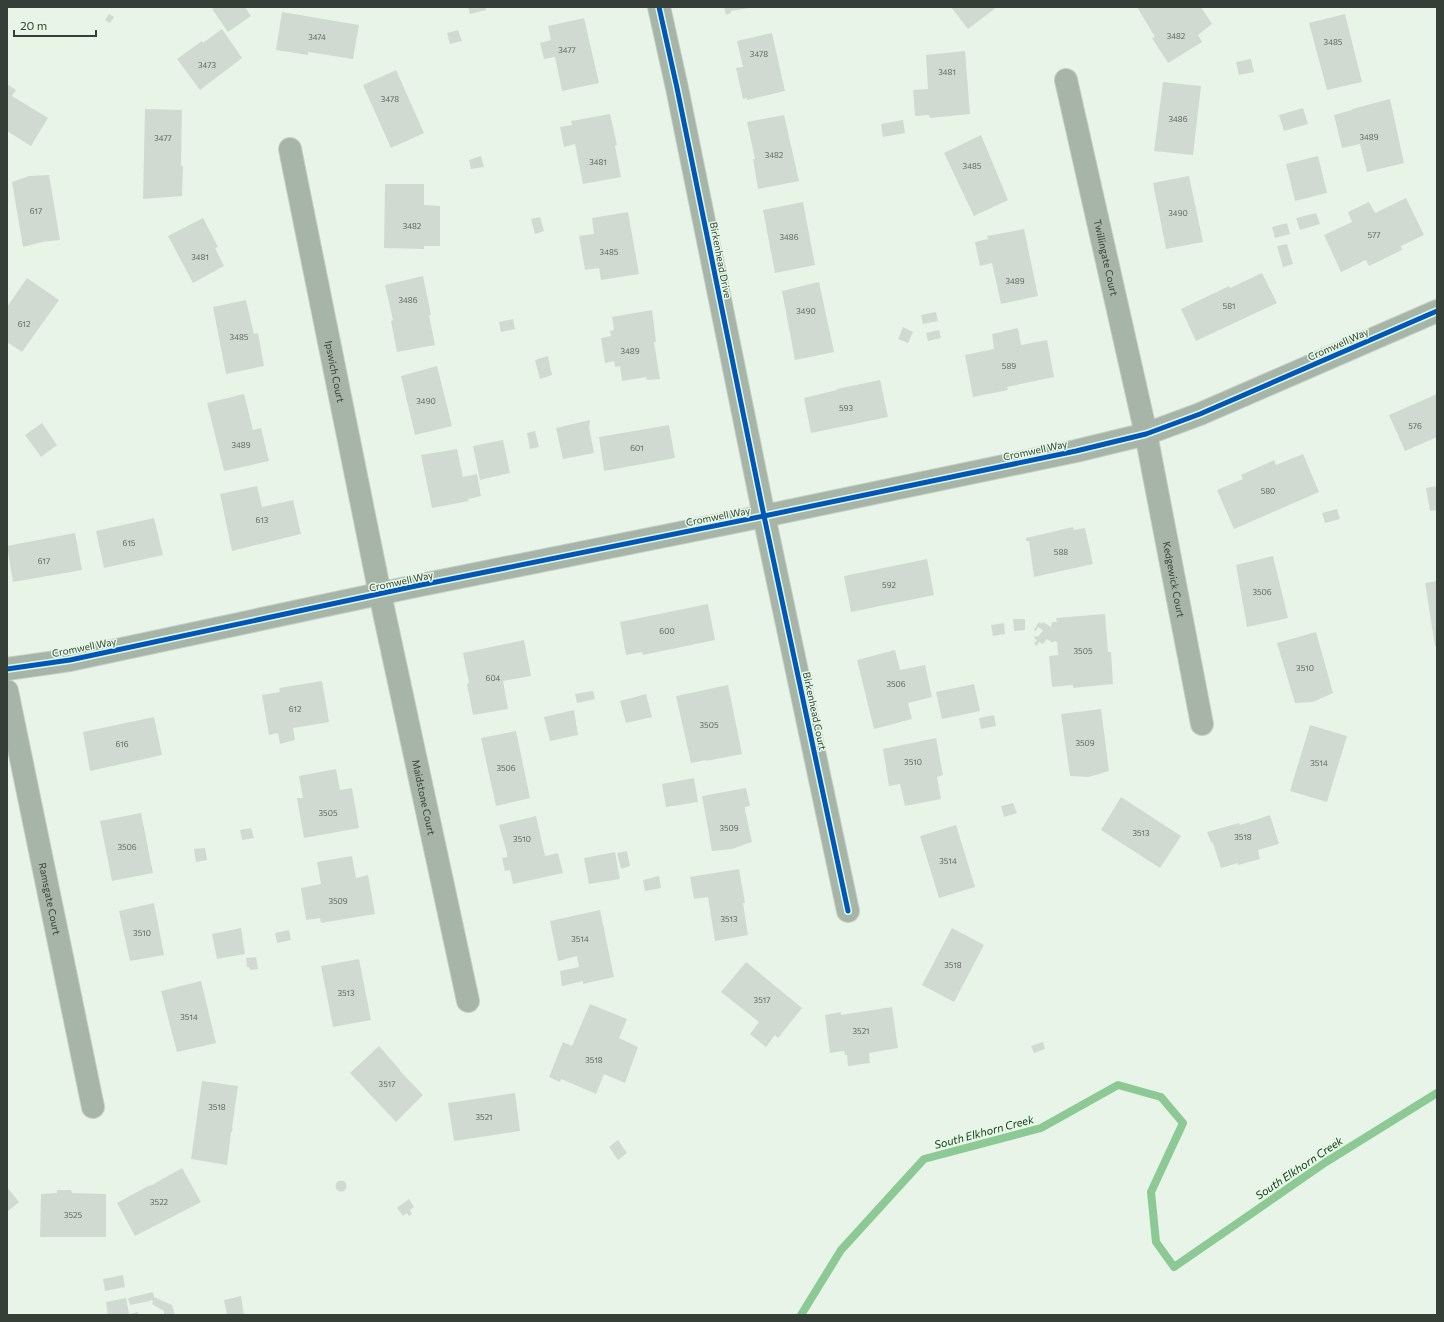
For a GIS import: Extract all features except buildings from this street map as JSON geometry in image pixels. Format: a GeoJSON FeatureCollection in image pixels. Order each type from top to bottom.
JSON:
{"type":"FeatureCollection","features":[{"type":"Feature","properties":{"kind":"street","name":"Birkenhead Drive"},"geometry":{"type":"LineString","coordinates":[[659,7],[677,88],[764,516]]}},
{"type":"Feature","properties":{"kind":"street","name":"Twillingate Court"},"geometry":{"type":"LineString","coordinates":[[1066,80],[1146,434]]}},
{"type":"Feature","properties":{"kind":"street","name":"Ipswich Court"},"geometry":{"type":"LineString","coordinates":[[290,149],[380,594]]}},
{"type":"Feature","properties":{"kind":"street","name":"Cromwell Way"},"geometry":{"type":"LineString","coordinates":[[7,669],[70,660],[380,594],[1076,451],[1146,434],[1200,414],[1437,311]]}},
{"type":"Feature","properties":{"kind":"street","name":"Kedgewick Court"},"geometry":{"type":"LineString","coordinates":[[1146,434],[1202,724]]}},
{"type":"Feature","properties":{"kind":"street","name":"Birkenhead Court"},"geometry":{"type":"LineString","coordinates":[[764,516],[848,911]]}},
{"type":"Feature","properties":{"kind":"street","name":"Maidstone Court"},"geometry":{"type":"LineString","coordinates":[[380,594],[468,1001]]}},
{"type":"Feature","properties":{"kind":"street","name":"Ramsgate Court"},"geometry":{"type":"LineString","coordinates":[[7,691],[93,1107]]}},
{"type":"Feature","properties":{"kind":"waterway","name":"South Elkhorn Creek"},"geometry":{"type":"LineString","coordinates":[[801,1315],[841,1250],[924,1159],[1041,1128],[1118,1085],[1161,1097],[1183,1123],[1151,1192],[1156,1242],[1174,1267],[1326,1162],[1437,1093]]}},
{"type":"Feature","properties":{"kind":"cycle path"},"geometry":{"type":"LineString","coordinates":[[659,7],[677,88],[764,516],[848,911]]}},
{"type":"Feature","properties":{"kind":"cycle path"},"geometry":{"type":"LineString","coordinates":[[7,669],[70,660],[411,587],[1076,451],[1146,434],[1200,414],[1437,311]]}}]}
